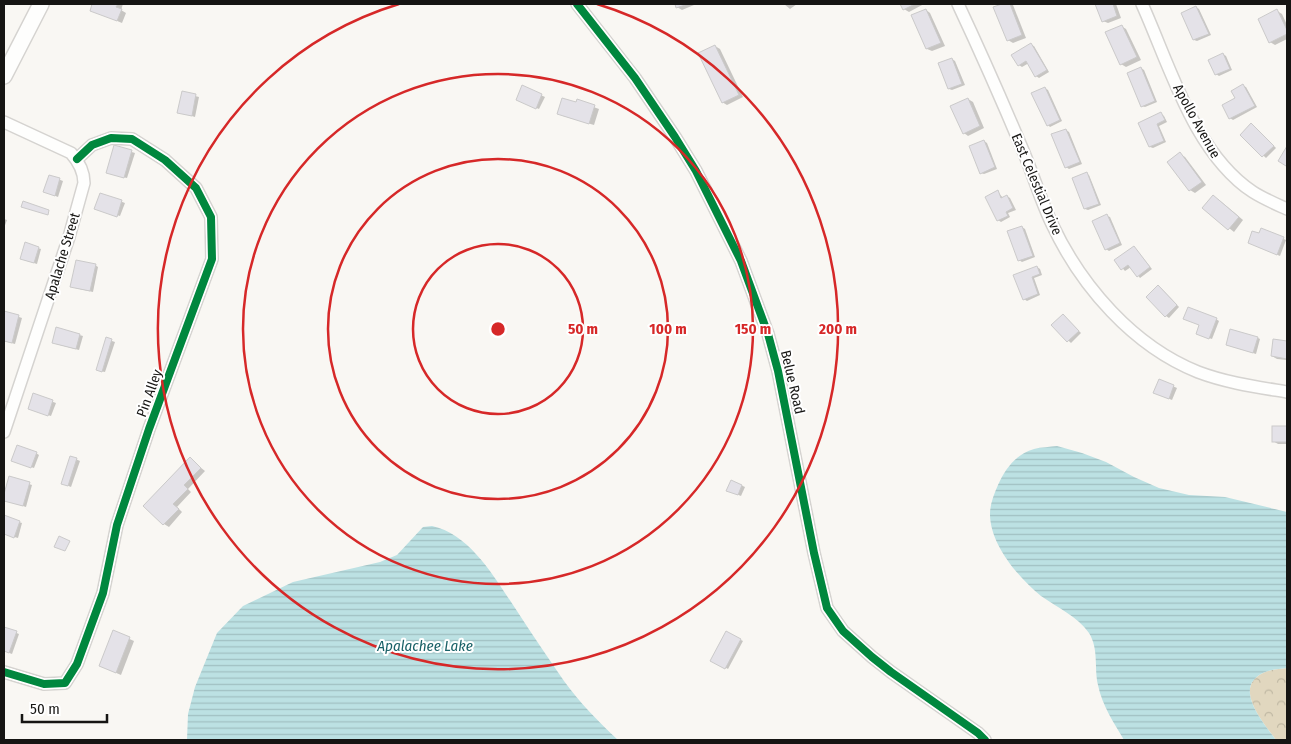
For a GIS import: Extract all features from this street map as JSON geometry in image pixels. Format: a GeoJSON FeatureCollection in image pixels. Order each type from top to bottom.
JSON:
{"type":"FeatureCollection","features":[{"type":"Feature","properties":{"kind":"street"},"geometry":{"type":"LineString","coordinates":[[4,76],[41,4]]}},
{"type":"Feature","properties":{"kind":"street","name":"Belue Road"},"geometry":{"type":"LineString","coordinates":[[577,4],[635,78],[675,137],[696,171],[744,270],[768,334],[778,371],[814,553],[827,608],[843,630],[872,657],[985,740]]}},
{"type":"Feature","properties":{"kind":"street","name":"East Celestial Drive"},"geometry":{"type":"LineString","coordinates":[[958,4],[1021,147],[1037,192],[1053,226],[1093,290],[1125,324],[1162,353],[1179,363],[1217,378],[1287,392]]}},
{"type":"Feature","properties":{"kind":"street","name":"Apollo Avenue"},"geometry":{"type":"LineString","coordinates":[[1142,4],[1182,97],[1212,151],[1242,184],[1254,193],[1287,209]]}},
{"type":"Feature","properties":{"kind":"street"},"geometry":{"type":"LineString","coordinates":[[4,122],[71,153],[77,159]]}},
{"type":"Feature","properties":{"kind":"street","name":"Pin Alley"},"geometry":{"type":"LineString","coordinates":[[4,672],[44,684],[65,683],[77,664],[103,593],[120,516],[149,429],[212,259],[212,217],[196,188],[165,160],[132,139],[111,138],[92,145],[77,159]]}},
{"type":"Feature","properties":{"kind":"street","name":"Apalache Street"},"geometry":{"type":"LineString","coordinates":[[4,432],[70,237],[84,183],[84,175],[77,159]]}},
{"type":"Feature","properties":{"kind":"green space"},"geometry":{"type":"Polygon","coordinates":[[[1287,668],[1287,740],[1276,740],[1252,704],[1251,685],[1257,677],[1268,671],[1287,668]]]}},
{"type":"Feature","properties":{"kind":"water"},"geometry":{"type":"Polygon","coordinates":[[[1057,446],[1106,462],[1159,488],[1189,495],[1225,497],[1287,512],[1287,668],[1268,671],[1257,677],[1251,685],[1250,694],[1257,714],[1276,740],[1124,740],[1102,700],[1097,679],[1094,645],[1089,633],[1073,617],[1041,596],[1024,580],[1000,549],[991,526],[992,499],[1008,468],[1017,458],[1028,451],[1057,446]]]}},
{"type":"Feature","properties":{"kind":"water","name":"Apalachee Lake"},"geometry":{"type":"Polygon","coordinates":[[[432,526],[459,538],[481,560],[570,689],[618,740],[187,740],[188,714],[195,687],[217,633],[243,606],[293,582],[380,562],[397,555],[423,527],[432,526]]]}},
{"type":"Feature","properties":{"kind":"building"},"geometry":{"type":"Polygon","coordinates":[[[92,4],[118,4],[116,7],[122,9],[117,21],[90,11],[92,4]]]}},
{"type":"Feature","properties":{"kind":"building"},"geometry":{"type":"Polygon","coordinates":[[[675,4],[688,4],[676,8],[675,4]]]}},
{"type":"Feature","properties":{"kind":"building"},"geometry":{"type":"Polygon","coordinates":[[[900,4],[915,4],[903,10],[900,4]]]}},
{"type":"Feature","properties":{"kind":"building"},"geometry":{"type":"Polygon","coordinates":[[[1010,4],[1022,35],[1007,41],[993,7],[1010,4]]]}},
{"type":"Feature","properties":{"kind":"building"},"geometry":{"type":"Polygon","coordinates":[[[1095,4],[1113,4],[1117,16],[1102,22],[1095,4]]]}},
{"type":"Feature","properties":{"kind":"building"},"geometry":{"type":"Polygon","coordinates":[[[1196,6],[1209,34],[1193,40],[1181,13],[1196,6]]]}},
{"type":"Feature","properties":{"kind":"building"},"geometry":{"type":"Polygon","coordinates":[[[926,9],[941,43],[926,49],[911,15],[926,9]]]}},
{"type":"Feature","properties":{"kind":"building"},"geometry":{"type":"Polygon","coordinates":[[[1277,9],[1287,34],[1269,43],[1258,19],[1277,9]]]}},
{"type":"Feature","properties":{"kind":"building"},"geometry":{"type":"Polygon","coordinates":[[[1122,25],[1137,57],[1120,65],[1105,32],[1122,25]]]}},
{"type":"Feature","properties":{"kind":"building"},"geometry":{"type":"Polygon","coordinates":[[[1031,43],[1047,70],[1035,77],[1026,61],[1018,66],[1011,55],[1031,43]]]}},
{"type":"Feature","properties":{"kind":"building"},"geometry":{"type":"Polygon","coordinates":[[[715,45],[739,95],[722,103],[698,53],[715,45]]]}},
{"type":"Feature","properties":{"kind":"building"},"geometry":{"type":"Polygon","coordinates":[[[1223,53],[1230,69],[1215,75],[1208,60],[1223,53]]]}},
{"type":"Feature","properties":{"kind":"building"},"geometry":{"type":"Polygon","coordinates":[[[952,58],[962,84],[948,89],[938,63],[952,58]]]}},
{"type":"Feature","properties":{"kind":"building"},"geometry":{"type":"Polygon","coordinates":[[[1141,67],[1155,101],[1141,107],[1127,73],[1141,67]]]}},
{"type":"Feature","properties":{"kind":"building"},"geometry":{"type":"Polygon","coordinates":[[[1243,84],[1255,106],[1229,119],[1222,105],[1235,98],[1231,91],[1243,84]]]}},
{"type":"Feature","properties":{"kind":"building"},"geometry":{"type":"Polygon","coordinates":[[[522,85],[542,94],[536,109],[516,100],[522,85]]]}},
{"type":"Feature","properties":{"kind":"building"},"geometry":{"type":"Polygon","coordinates":[[[1045,87],[1060,120],[1047,126],[1031,93],[1045,87]]]}},
{"type":"Feature","properties":{"kind":"building"},"geometry":{"type":"Polygon","coordinates":[[[182,91],[196,94],[192,116],[177,113],[182,91]]]}},
{"type":"Feature","properties":{"kind":"building"},"geometry":{"type":"Polygon","coordinates":[[[562,98],[576,102],[577,99],[595,105],[589,124],[557,114],[562,98]]]}},
{"type":"Feature","properties":{"kind":"building"},"geometry":{"type":"Polygon","coordinates":[[[968,98],[980,126],[963,134],[950,106],[968,98]]]}},
{"type":"Feature","properties":{"kind":"building"},"geometry":{"type":"Polygon","coordinates":[[[1161,112],[1165,120],[1157,124],[1164,141],[1149,147],[1138,123],[1161,112]]]}},
{"type":"Feature","properties":{"kind":"building"},"geometry":{"type":"Polygon","coordinates":[[[1251,123],[1274,146],[1262,157],[1240,135],[1251,123]]]}},
{"type":"Feature","properties":{"kind":"building"},"geometry":{"type":"Polygon","coordinates":[[[1066,129],[1080,162],[1065,168],[1051,134],[1066,129]]]}},
{"type":"Feature","properties":{"kind":"building"},"geometry":{"type":"Polygon","coordinates":[[[984,140],[995,167],[980,174],[969,146],[984,140]]]}},
{"type":"Feature","properties":{"kind":"building"},"geometry":{"type":"Polygon","coordinates":[[[114,145],[132,150],[124,178],[106,173],[114,145]]]}},
{"type":"Feature","properties":{"kind":"building"},"geometry":{"type":"Polygon","coordinates":[[[1287,146],[1287,163],[1286,166],[1278,161],[1287,146]]]}},
{"type":"Feature","properties":{"kind":"building"},"geometry":{"type":"Polygon","coordinates":[[[1180,152],[1202,182],[1189,191],[1167,162],[1180,152]]]}},
{"type":"Feature","properties":{"kind":"building"},"geometry":{"type":"Polygon","coordinates":[[[1087,172],[1099,204],[1084,209],[1072,178],[1087,172]]]}},
{"type":"Feature","properties":{"kind":"building"},"geometry":{"type":"Polygon","coordinates":[[[49,175],[60,178],[55,196],[43,192],[49,175]]]}},
{"type":"Feature","properties":{"kind":"building"},"geometry":{"type":"Polygon","coordinates":[[[998,190],[1001,198],[1007,195],[1013,208],[1006,212],[1008,216],[997,221],[985,197],[998,190]]]}},
{"type":"Feature","properties":{"kind":"building"},"geometry":{"type":"Polygon","coordinates":[[[100,193],[122,200],[117,217],[94,209],[100,193]]]}},
{"type":"Feature","properties":{"kind":"building"},"geometry":{"type":"Polygon","coordinates":[[[1213,195],[1239,217],[1228,230],[1202,208],[1213,195]]]}},
{"type":"Feature","properties":{"kind":"building"},"geometry":{"type":"Polygon","coordinates":[[[23,201],[49,210],[48,215],[21,207],[23,201]]]}},
{"type":"Feature","properties":{"kind":"building"},"geometry":{"type":"Polygon","coordinates":[[[1107,214],[1120,243],[1105,250],[1092,221],[1107,214]]]}},
{"type":"Feature","properties":{"kind":"building"},"geometry":{"type":"Polygon","coordinates":[[[1022,226],[1033,256],[1018,261],[1007,231],[1022,226]]]}},
{"type":"Feature","properties":{"kind":"building"},"geometry":{"type":"Polygon","coordinates":[[[1261,228],[1284,237],[1277,255],[1248,243],[1252,231],[1259,233],[1261,228]]]}},
{"type":"Feature","properties":{"kind":"building"},"geometry":{"type":"Polygon","coordinates":[[[25,242],[39,247],[34,263],[20,259],[25,242]]]}},
{"type":"Feature","properties":{"kind":"building"},"geometry":{"type":"Polygon","coordinates":[[[1134,246],[1150,267],[1137,277],[1128,265],[1121,270],[1114,260],[1134,246]]]}},
{"type":"Feature","properties":{"kind":"building"},"geometry":{"type":"Polygon","coordinates":[[[76,260],[96,264],[90,291],[70,287],[76,260]]]}},
{"type":"Feature","properties":{"kind":"building"},"geometry":{"type":"Polygon","coordinates":[[[1037,266],[1040,274],[1032,277],[1038,294],[1023,300],[1013,275],[1037,266]]]}},
{"type":"Feature","properties":{"kind":"building"},"geometry":{"type":"Polygon","coordinates":[[[1158,285],[1177,305],[1165,317],[1146,297],[1158,285]]]}},
{"type":"Feature","properties":{"kind":"building"},"geometry":{"type":"Polygon","coordinates":[[[1188,307],[1217,318],[1209,339],[1196,334],[1199,325],[1183,319],[1188,307]]]}},
{"type":"Feature","properties":{"kind":"building"},"geometry":{"type":"Polygon","coordinates":[[[4,311],[19,315],[12,343],[4,341],[4,311]]]}},
{"type":"Feature","properties":{"kind":"building"},"geometry":{"type":"Polygon","coordinates":[[[1063,314],[1079,331],[1067,342],[1051,325],[1063,314]]]}},
{"type":"Feature","properties":{"kind":"building"},"geometry":{"type":"Polygon","coordinates":[[[56,327],[80,334],[76,349],[52,343],[56,327]]]}},
{"type":"Feature","properties":{"kind":"building"},"geometry":{"type":"Polygon","coordinates":[[[1230,329],[1258,337],[1253,353],[1226,345],[1230,329]]]}},
{"type":"Feature","properties":{"kind":"building"},"geometry":{"type":"Polygon","coordinates":[[[106,337],[112,339],[102,372],[96,370],[106,337]]]}},
{"type":"Feature","properties":{"kind":"building"},"geometry":{"type":"Polygon","coordinates":[[[1273,339],[1287,341],[1287,359],[1271,356],[1273,339]]]}},
{"type":"Feature","properties":{"kind":"building"},"geometry":{"type":"Polygon","coordinates":[[[1159,379],[1174,385],[1169,399],[1153,393],[1159,379]]]}},
{"type":"Feature","properties":{"kind":"building"},"geometry":{"type":"Polygon","coordinates":[[[33,393],[53,400],[48,416],[28,409],[33,393]]]}},
{"type":"Feature","properties":{"kind":"building"},"geometry":{"type":"Polygon","coordinates":[[[1272,426],[1287,426],[1287,442],[1272,442],[1272,426]]]}},
{"type":"Feature","properties":{"kind":"building"},"geometry":{"type":"Polygon","coordinates":[[[17,445],[37,452],[31,468],[11,461],[17,445]]]}},
{"type":"Feature","properties":{"kind":"building"},"geometry":{"type":"Polygon","coordinates":[[[70,456],[77,458],[68,486],[61,484],[70,456]]]}},
{"type":"Feature","properties":{"kind":"building"},"geometry":{"type":"Polygon","coordinates":[[[190,457],[201,468],[184,485],[188,489],[173,504],[179,509],[163,525],[143,506],[190,457]]]}},
{"type":"Feature","properties":{"kind":"building"},"geometry":{"type":"Polygon","coordinates":[[[9,476],[30,482],[23,506],[4,501],[9,476]]]}},
{"type":"Feature","properties":{"kind":"building"},"geometry":{"type":"Polygon","coordinates":[[[731,480],[742,485],[738,495],[726,491],[731,480]]]}},
{"type":"Feature","properties":{"kind":"building"},"geometry":{"type":"Polygon","coordinates":[[[4,515],[20,521],[14,538],[4,534],[4,515]]]}},
{"type":"Feature","properties":{"kind":"building"},"geometry":{"type":"Polygon","coordinates":[[[59,536],[70,541],[65,551],[54,547],[59,536]]]}},
{"type":"Feature","properties":{"kind":"building"},"geometry":{"type":"Polygon","coordinates":[[[4,627],[17,631],[9,653],[4,651],[4,627]]]}},
{"type":"Feature","properties":{"kind":"building"},"geometry":{"type":"Polygon","coordinates":[[[113,630],[130,637],[116,673],[99,666],[113,630]]]}},
{"type":"Feature","properties":{"kind":"building"},"geometry":{"type":"Polygon","coordinates":[[[726,631],[741,639],[725,669],[710,661],[726,631]]]}},
{"type":"Feature","properties":{"kind":"cycle path"},"geometry":{"type":"LineString","coordinates":[[577,4],[635,78],[675,137],[696,171],[741,261],[768,334],[778,371],[814,553],[827,608],[843,631],[872,657],[985,740]]}},
{"type":"Feature","properties":{"kind":"cycle path"},"geometry":{"type":"LineString","coordinates":[[4,672],[44,684],[65,683],[77,664],[103,593],[117,525],[149,429],[212,259],[211,217],[196,188],[165,160],[132,139],[111,138],[92,145],[77,159]]}}]}
